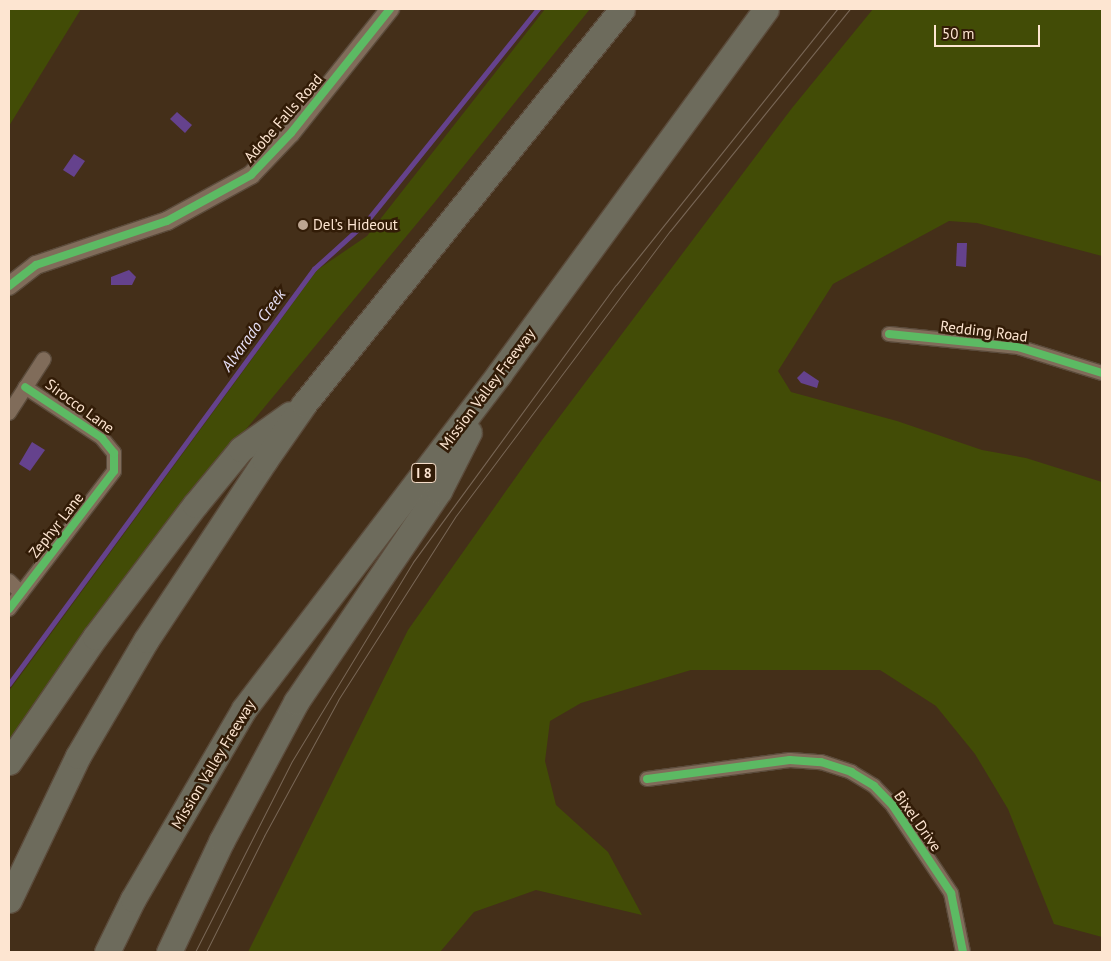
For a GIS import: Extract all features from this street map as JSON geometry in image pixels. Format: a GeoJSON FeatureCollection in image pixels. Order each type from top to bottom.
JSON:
{"type":"FeatureCollection","features":[{"type":"Feature","properties":{"kind":"highway"},"geometry":{"type":"LineString","coordinates":[[9,900],[78,756],[146,640],[304,404],[622,9]]}},
{"type":"Feature","properties":{"kind":"highway","name":"Mission Valley Freeway"},"geometry":{"type":"LineString","coordinates":[[107,952],[133,899],[244,709],[499,374],[766,9]]}},
{"type":"Feature","properties":{"kind":"highway"},"geometry":{"type":"LineString","coordinates":[[169,952],[222,840],[296,702],[439,491],[499,374]]}},
{"type":"Feature","properties":{"kind":"highway"},"geometry":{"type":"LineString","coordinates":[[9,762],[95,637],[201,498],[241,449],[304,404]]}},
{"type":"Feature","properties":{"kind":"street","name":"Adobe Falls Road"},"geometry":{"type":"LineString","coordinates":[[9,286],[36,265],[167,220],[251,175],[291,133],[390,9]]}},
{"type":"Feature","properties":{"kind":"street","name":"Redding Road"},"geometry":{"type":"LineString","coordinates":[[889,334],[1018,347],[1102,373]]}},
{"type":"Feature","properties":{"kind":"street"},"geometry":{"type":"LineString","coordinates":[[9,413],[44,359]]}},
{"type":"Feature","properties":{"kind":"street","name":"Sirocco Lane"},"geometry":{"type":"LineString","coordinates":[[26,388],[102,438],[114,453]]}},
{"type":"Feature","properties":{"kind":"street","name":"Zephyr Lane"},"geometry":{"type":"LineString","coordinates":[[9,609],[114,471],[114,453]]}},
{"type":"Feature","properties":{"kind":"street"},"geometry":{"type":"LineString","coordinates":[[9,581],[21,593]]}},
{"type":"Feature","properties":{"kind":"street","name":"Bixel Drive"},"geometry":{"type":"LineString","coordinates":[[648,779],[790,760],[821,762],[851,772],[874,786],[893,806],[951,893],[963,952]]}},
{"type":"Feature","properties":{"kind":"green space"},"geometry":{"type":"Polygon","coordinates":[[[9,9],[81,9],[9,126],[9,9]]]}},
{"type":"Feature","properties":{"kind":"green space"},"geometry":{"type":"Polygon","coordinates":[[[545,9],[590,9],[434,203],[169,522],[9,743],[9,691],[317,270],[367,236],[545,9]]]}},
{"type":"Feature","properties":{"kind":"green space"},"geometry":{"type":"Polygon","coordinates":[[[873,9],[1102,9],[1102,256],[977,223],[949,221],[833,284],[778,371],[791,392],[897,421],[982,450],[1026,458],[1102,482],[1102,937],[1054,924],[1008,809],[975,754],[936,706],[880,670],[691,670],[581,703],[550,721],[545,761],[556,805],[608,852],[642,915],[536,890],[474,912],[440,952],[248,952],[408,630],[542,440],[792,108],[873,9]]]}},
{"type":"Feature","properties":{"kind":"shaded area"},"geometry":{"type":"Polygon","coordinates":[[[177,112],[192,125],[185,133],[170,119],[177,112]]]}},
{"type":"Feature","properties":{"kind":"shaded area"},"geometry":{"type":"Polygon","coordinates":[[[74,154],[85,161],[74,177],[63,170],[74,154]]]}},
{"type":"Feature","properties":{"kind":"shaded area"},"geometry":{"type":"Polygon","coordinates":[[[957,243],[967,243],[966,267],[956,266],[957,243]]]}},
{"type":"Feature","properties":{"kind":"shaded area"},"geometry":{"type":"Polygon","coordinates":[[[129,270],[136,277],[132,285],[111,285],[111,277],[129,270]]]}},
{"type":"Feature","properties":{"kind":"shaded area"},"geometry":{"type":"Polygon","coordinates":[[[804,371],[819,381],[817,388],[801,383],[797,378],[804,371]]]}},
{"type":"Feature","properties":{"kind":"shaded area"},"geometry":{"type":"Polygon","coordinates":[[[32,442],[45,450],[30,471],[19,464],[32,442]]]}},
{"type":"Feature","properties":{"kind":"waterway","name":"Alvarado Creek"},"geometry":{"type":"LineString","coordinates":[[9,684],[314,269],[366,222],[538,9]]}},
{"type":"Feature","properties":{"kind":"tram line"},"geometry":{"type":"LineString","coordinates":[[195,952],[292,761],[413,562],[616,285],[837,9]]}},
{"type":"Feature","properties":{"kind":"tram line"},"geometry":{"type":"LineString","coordinates":[[206,952],[264,836],[338,700],[455,517],[670,231],[850,9]]}},
{"type":"Feature","properties":{"kind":"cycle path"},"geometry":{"type":"LineString","coordinates":[[9,286],[36,265],[167,221],[251,175],[291,133],[390,9]]}},
{"type":"Feature","properties":{"kind":"cycle path"},"geometry":{"type":"LineString","coordinates":[[889,334],[1018,347],[1102,373]]}},
{"type":"Feature","properties":{"kind":"cycle path"},"geometry":{"type":"LineString","coordinates":[[9,609],[114,471],[114,453],[102,438],[25,387]]}},
{"type":"Feature","properties":{"kind":"cycle path"},"geometry":{"type":"LineString","coordinates":[[647,779],[790,760],[821,762],[851,772],[874,786],[893,806],[951,893],[963,952]]}},
{"type":"Feature","properties":{"kind":"place","name":"Del’s Hideout"},"geometry":{"type":"Point","coordinates":[303,225]}}]}
